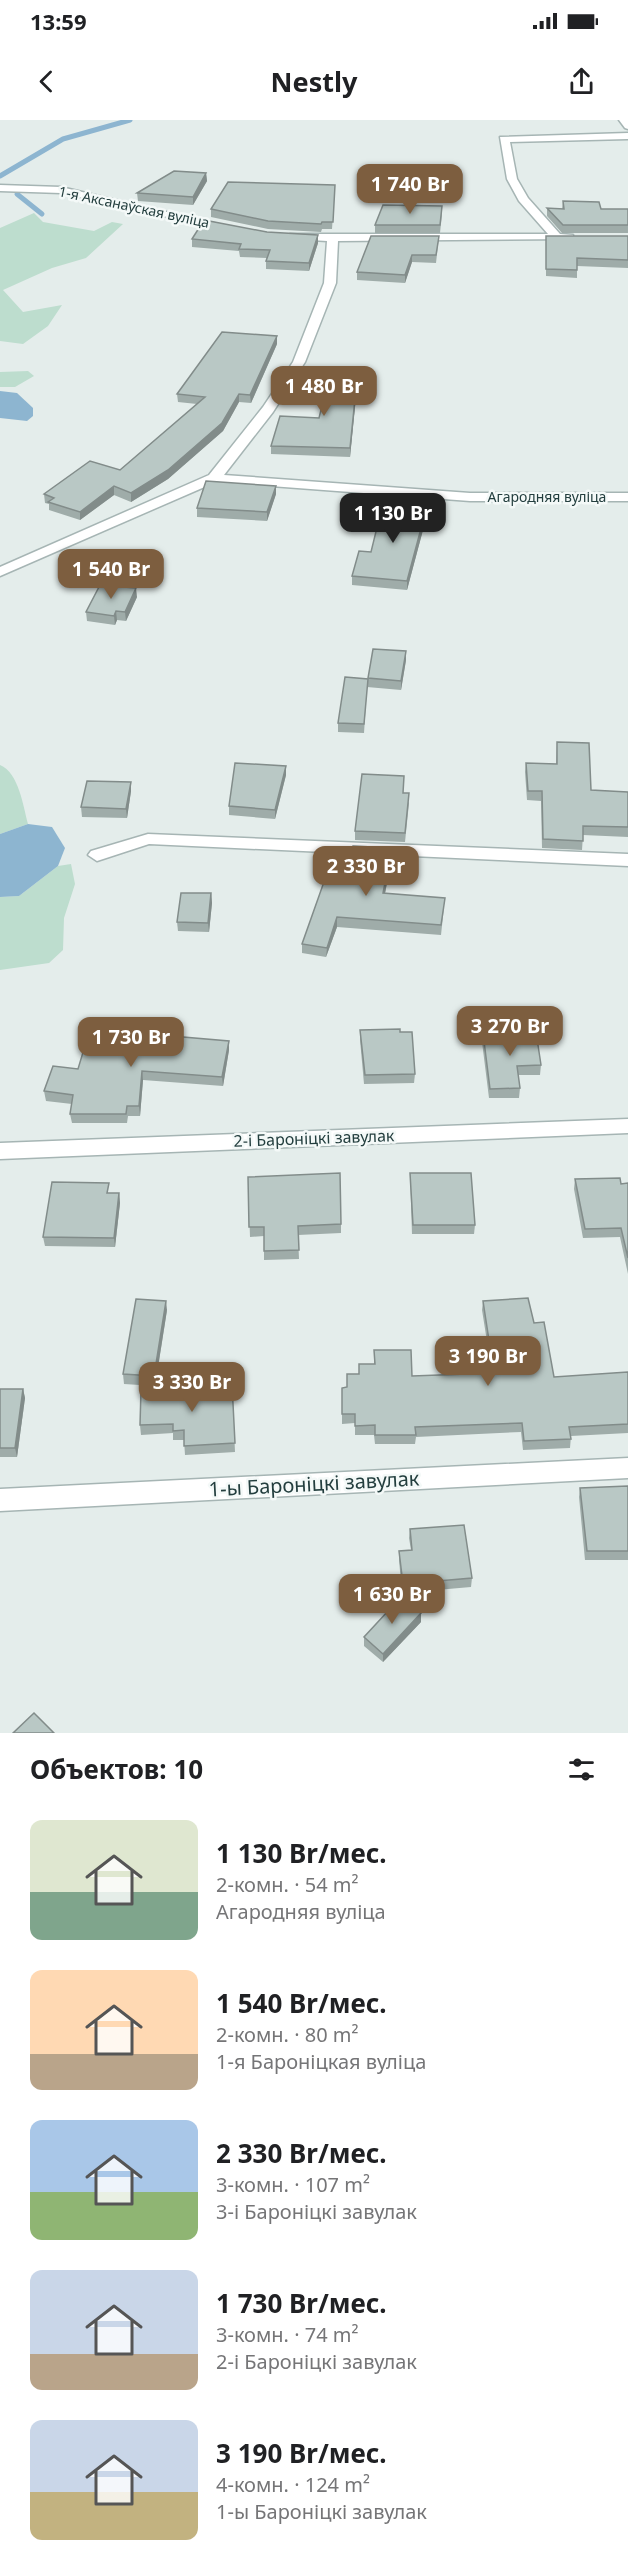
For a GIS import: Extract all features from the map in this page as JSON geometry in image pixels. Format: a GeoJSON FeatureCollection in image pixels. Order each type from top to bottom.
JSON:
{"type":"FeatureCollection","features":[{"type":"Feature","properties":{"kind":"street"},"geometry":{"type":"LineString","coordinates":[[624,120],[628,126]]}},
{"type":"Feature","properties":{"kind":"street"},"geometry":{"type":"LineString","coordinates":[[557,237],[523,199],[512,179],[504,139],[586,139],[628,136]]}},
{"type":"Feature","properties":{"kind":"street","name":"1-я Аксанаўская вуліца"},"geometry":{"type":"LineString","coordinates":[[0,188],[61,190],[237,229]]}},
{"type":"Feature","properties":{"kind":"street"},"geometry":{"type":"LineString","coordinates":[[279,235],[333,238],[581,237]]}},
{"type":"Feature","properties":{"kind":"street"},"geometry":{"type":"LineString","coordinates":[[0,572],[214,478],[268,409],[299,362],[330,283],[333,238]]}},
{"type":"Feature","properties":{"kind":"street","name":"Агародняя вуліца"},"geometry":{"type":"LineString","coordinates":[[214,478],[470,497],[628,497]]}},
{"type":"Feature","properties":{"kind":"street"},"geometry":{"type":"LineString","coordinates":[[97,855],[148,839],[628,860]]}},
{"type":"Feature","properties":{"kind":"street","name":"2-і Бароніцкі завулак"},"geometry":{"type":"LineString","coordinates":[[0,1151],[628,1126]]}},
{"type":"Feature","properties":{"kind":"street","name":"1-ы Бароніцкі завулак"},"geometry":{"type":"LineString","coordinates":[[0,1500],[628,1468]]}},
{"type":"Feature","properties":{"kind":"green space"},"geometry":{"type":"Polygon","coordinates":[[[34,213],[43,222],[94,231],[112,222],[123,224],[86,258],[52,268],[3,290],[23,312],[62,305],[48,326],[23,344],[0,341],[0,228],[34,213]]]}},
{"type":"Feature","properties":{"kind":"green space"},"geometry":{"type":"Polygon","coordinates":[[[28,371],[34,376],[15,387],[0,387],[0,372],[28,371]]]}},
{"type":"Feature","properties":{"kind":"green space"},"geometry":{"type":"Polygon","coordinates":[[[0,765],[12,775],[16,782],[28,824],[0,834],[0,765]]]}},
{"type":"Feature","properties":{"kind":"green space"},"geometry":{"type":"Polygon","coordinates":[[[71,864],[75,884],[64,918],[63,950],[49,963],[0,970],[0,897],[19,896],[58,866],[71,864]]]}},
{"type":"Feature","properties":{"kind":"water"},"geometry":{"type":"Polygon","coordinates":[[[0,391],[17,393],[33,408],[33,416],[27,421],[0,418],[0,391]]]}},
{"type":"Feature","properties":{"kind":"water"},"geometry":{"type":"Polygon","coordinates":[[[28,824],[52,827],[65,848],[58,866],[19,896],[0,897],[0,834],[28,824]]]}},
{"type":"Feature","properties":{"kind":"building"},"geometry":{"type":"Polygon","coordinates":[[[174,171],[206,173],[193,197],[137,193],[174,171]]]}},
{"type":"Feature","properties":{"kind":"building"},"geometry":{"type":"Polygon","coordinates":[[[228,182],[335,185],[333,222],[322,222],[321,224],[268,221],[211,209],[228,182]]]}},
{"type":"Feature","properties":{"kind":"building"},"geometry":{"type":"Polygon","coordinates":[[[563,201],[599,202],[601,209],[628,209],[628,225],[563,225],[547,208],[564,209],[563,201]]]}},
{"type":"Feature","properties":{"kind":"building"},"geometry":{"type":"Polygon","coordinates":[[[383,205],[442,206],[440,225],[375,225],[383,205]]]}},
{"type":"Feature","properties":{"kind":"building"},"geometry":{"type":"Polygon","coordinates":[[[204,220],[267,232],[318,235],[309,263],[266,261],[270,250],[239,249],[241,244],[192,239],[204,220]]]}},
{"type":"Feature","properties":{"kind":"building"},"geometry":{"type":"Polygon","coordinates":[[[371,236],[439,236],[436,255],[412,255],[405,275],[357,272],[371,236]]]}},
{"type":"Feature","properties":{"kind":"building"},"geometry":{"type":"Polygon","coordinates":[[[546,236],[628,236],[628,260],[577,258],[577,270],[546,269],[546,236]]]}},
{"type":"Feature","properties":{"kind":"building"},"geometry":{"type":"Polygon","coordinates":[[[222,332],[277,336],[250,395],[239,394],[222,423],[168,470],[131,493],[114,486],[80,512],[48,502],[54,498],[44,494],[90,461],[120,470],[205,397],[177,394],[222,332]]]}},
{"type":"Feature","properties":{"kind":"building"},"geometry":{"type":"Polygon","coordinates":[[[332,367],[358,369],[350,448],[271,446],[280,416],[319,418],[332,367]]]}},
{"type":"Feature","properties":{"kind":"building"},"geometry":{"type":"Polygon","coordinates":[[[206,481],[276,486],[267,512],[197,508],[206,481]]]}},
{"type":"Feature","properties":{"kind":"building"},"geometry":{"type":"Polygon","coordinates":[[[383,503],[427,506],[407,581],[352,576],[359,551],[371,552],[383,503]]]}},
{"type":"Feature","properties":{"kind":"building"},"geometry":{"type":"Polygon","coordinates":[[[100,585],[136,588],[125,612],[116,611],[114,616],[86,612],[100,585]]]}},
{"type":"Feature","properties":{"kind":"building"},"geometry":{"type":"Polygon","coordinates":[[[373,649],[406,651],[401,681],[368,678],[373,649]]]}},
{"type":"Feature","properties":{"kind":"building"},"geometry":{"type":"Polygon","coordinates":[[[345,677],[368,679],[364,724],[338,723],[345,677]]]}},
{"type":"Feature","properties":{"kind":"building"},"geometry":{"type":"Polygon","coordinates":[[[557,742],[589,743],[591,790],[628,792],[628,827],[583,826],[583,841],[543,839],[542,791],[528,791],[526,763],[557,764],[557,742]]]}},
{"type":"Feature","properties":{"kind":"building"},"geometry":{"type":"Polygon","coordinates":[[[235,763],[286,766],[275,810],[229,806],[235,763]]]}},
{"type":"Feature","properties":{"kind":"building"},"geometry":{"type":"Polygon","coordinates":[[[362,774],[404,776],[403,793],[409,793],[405,833],[355,831],[362,774]]]}},
{"type":"Feature","properties":{"kind":"building"},"geometry":{"type":"Polygon","coordinates":[[[87,781],[131,782],[126,809],[81,807],[87,781]]]}},
{"type":"Feature","properties":{"kind":"building"},"geometry":{"type":"Polygon","coordinates":[[[353,846],[392,848],[383,893],[445,898],[441,925],[337,917],[327,948],[302,944],[331,862],[350,865],[353,846]]]}},
{"type":"Feature","properties":{"kind":"building"},"geometry":{"type":"Polygon","coordinates":[[[181,893],[211,893],[208,923],[177,922],[181,893]]]}},
{"type":"Feature","properties":{"kind":"building"},"geometry":{"type":"Polygon","coordinates":[[[90,1029],[229,1041],[222,1077],[142,1071],[139,1106],[127,1106],[126,1114],[70,1114],[73,1095],[44,1091],[53,1066],[78,1069],[90,1029]]]}},
{"type":"Feature","properties":{"kind":"building"},"geometry":{"type":"Polygon","coordinates":[[[400,1029],[400,1032],[412,1032],[415,1074],[365,1075],[360,1030],[400,1029]]]}},
{"type":"Feature","properties":{"kind":"building"},"geometry":{"type":"Polygon","coordinates":[[[536,1032],[541,1065],[517,1066],[520,1088],[490,1089],[483,1033],[536,1032]]]}},
{"type":"Feature","properties":{"kind":"building"},"geometry":{"type":"Polygon","coordinates":[[[340,1173],[341,1224],[298,1226],[299,1250],[264,1251],[264,1227],[249,1227],[248,1177],[340,1173]]]}},
{"type":"Feature","properties":{"kind":"building"},"geometry":{"type":"Polygon","coordinates":[[[410,1173],[471,1173],[475,1225],[413,1225],[410,1173]]]}},
{"type":"Feature","properties":{"kind":"building"},"geometry":{"type":"Polygon","coordinates":[[[620,1178],[621,1184],[628,1183],[628,1258],[621,1228],[585,1229],[575,1179],[620,1178]]]}},
{"type":"Feature","properties":{"kind":"building"},"geometry":{"type":"Polygon","coordinates":[[[52,1182],[109,1183],[107,1193],[119,1193],[114,1238],[43,1237],[52,1182]]]}},
{"type":"Feature","properties":{"kind":"building"},"geometry":{"type":"Polygon","coordinates":[[[528,1298],[534,1323],[544,1322],[554,1377],[628,1372],[628,1424],[569,1427],[571,1439],[524,1441],[522,1423],[415,1427],[416,1435],[375,1435],[375,1425],[355,1426],[355,1414],[342,1414],[342,1388],[347,1387],[347,1374],[359,1374],[359,1364],[375,1364],[374,1350],[411,1350],[412,1376],[494,1373],[483,1301],[528,1298]]]}},
{"type":"Feature","properties":{"kind":"building"},"geometry":{"type":"Polygon","coordinates":[[[136,1299],[166,1301],[154,1376],[123,1374],[136,1299]]]}},
{"type":"Feature","properties":{"kind":"building"},"geometry":{"type":"Polygon","coordinates":[[[232,1384],[235,1443],[184,1446],[184,1430],[173,1431],[173,1424],[140,1425],[141,1390],[232,1384]]]}},
{"type":"Feature","properties":{"kind":"building"},"geometry":{"type":"Polygon","coordinates":[[[0,1389],[23,1389],[15,1448],[0,1448],[0,1389]]]}},
{"type":"Feature","properties":{"kind":"building"},"geometry":{"type":"Polygon","coordinates":[[[628,1486],[628,1551],[587,1551],[580,1488],[628,1486]]]}},
{"type":"Feature","properties":{"kind":"building"},"geometry":{"type":"Polygon","coordinates":[[[464,1525],[472,1578],[403,1584],[399,1551],[412,1550],[410,1529],[464,1525]]]}},
{"type":"Feature","properties":{"kind":"building"},"geometry":{"type":"Polygon","coordinates":[[[401,1597],[421,1613],[383,1654],[364,1637],[401,1597]]]}},
{"type":"Feature","properties":{"kind":"building"},"geometry":{"type":"Polygon","coordinates":[[[34,1713],[54,1733],[13,1733],[34,1713]]]}},
{"type":"Feature","properties":{"kind":"waterway"},"geometry":{"type":"LineString","coordinates":[[0,176],[63,139],[130,120]]}},
{"type":"Feature","properties":{"kind":"waterway"},"geometry":{"type":"LineString","coordinates":[[17,194],[42,214]]}}]}
